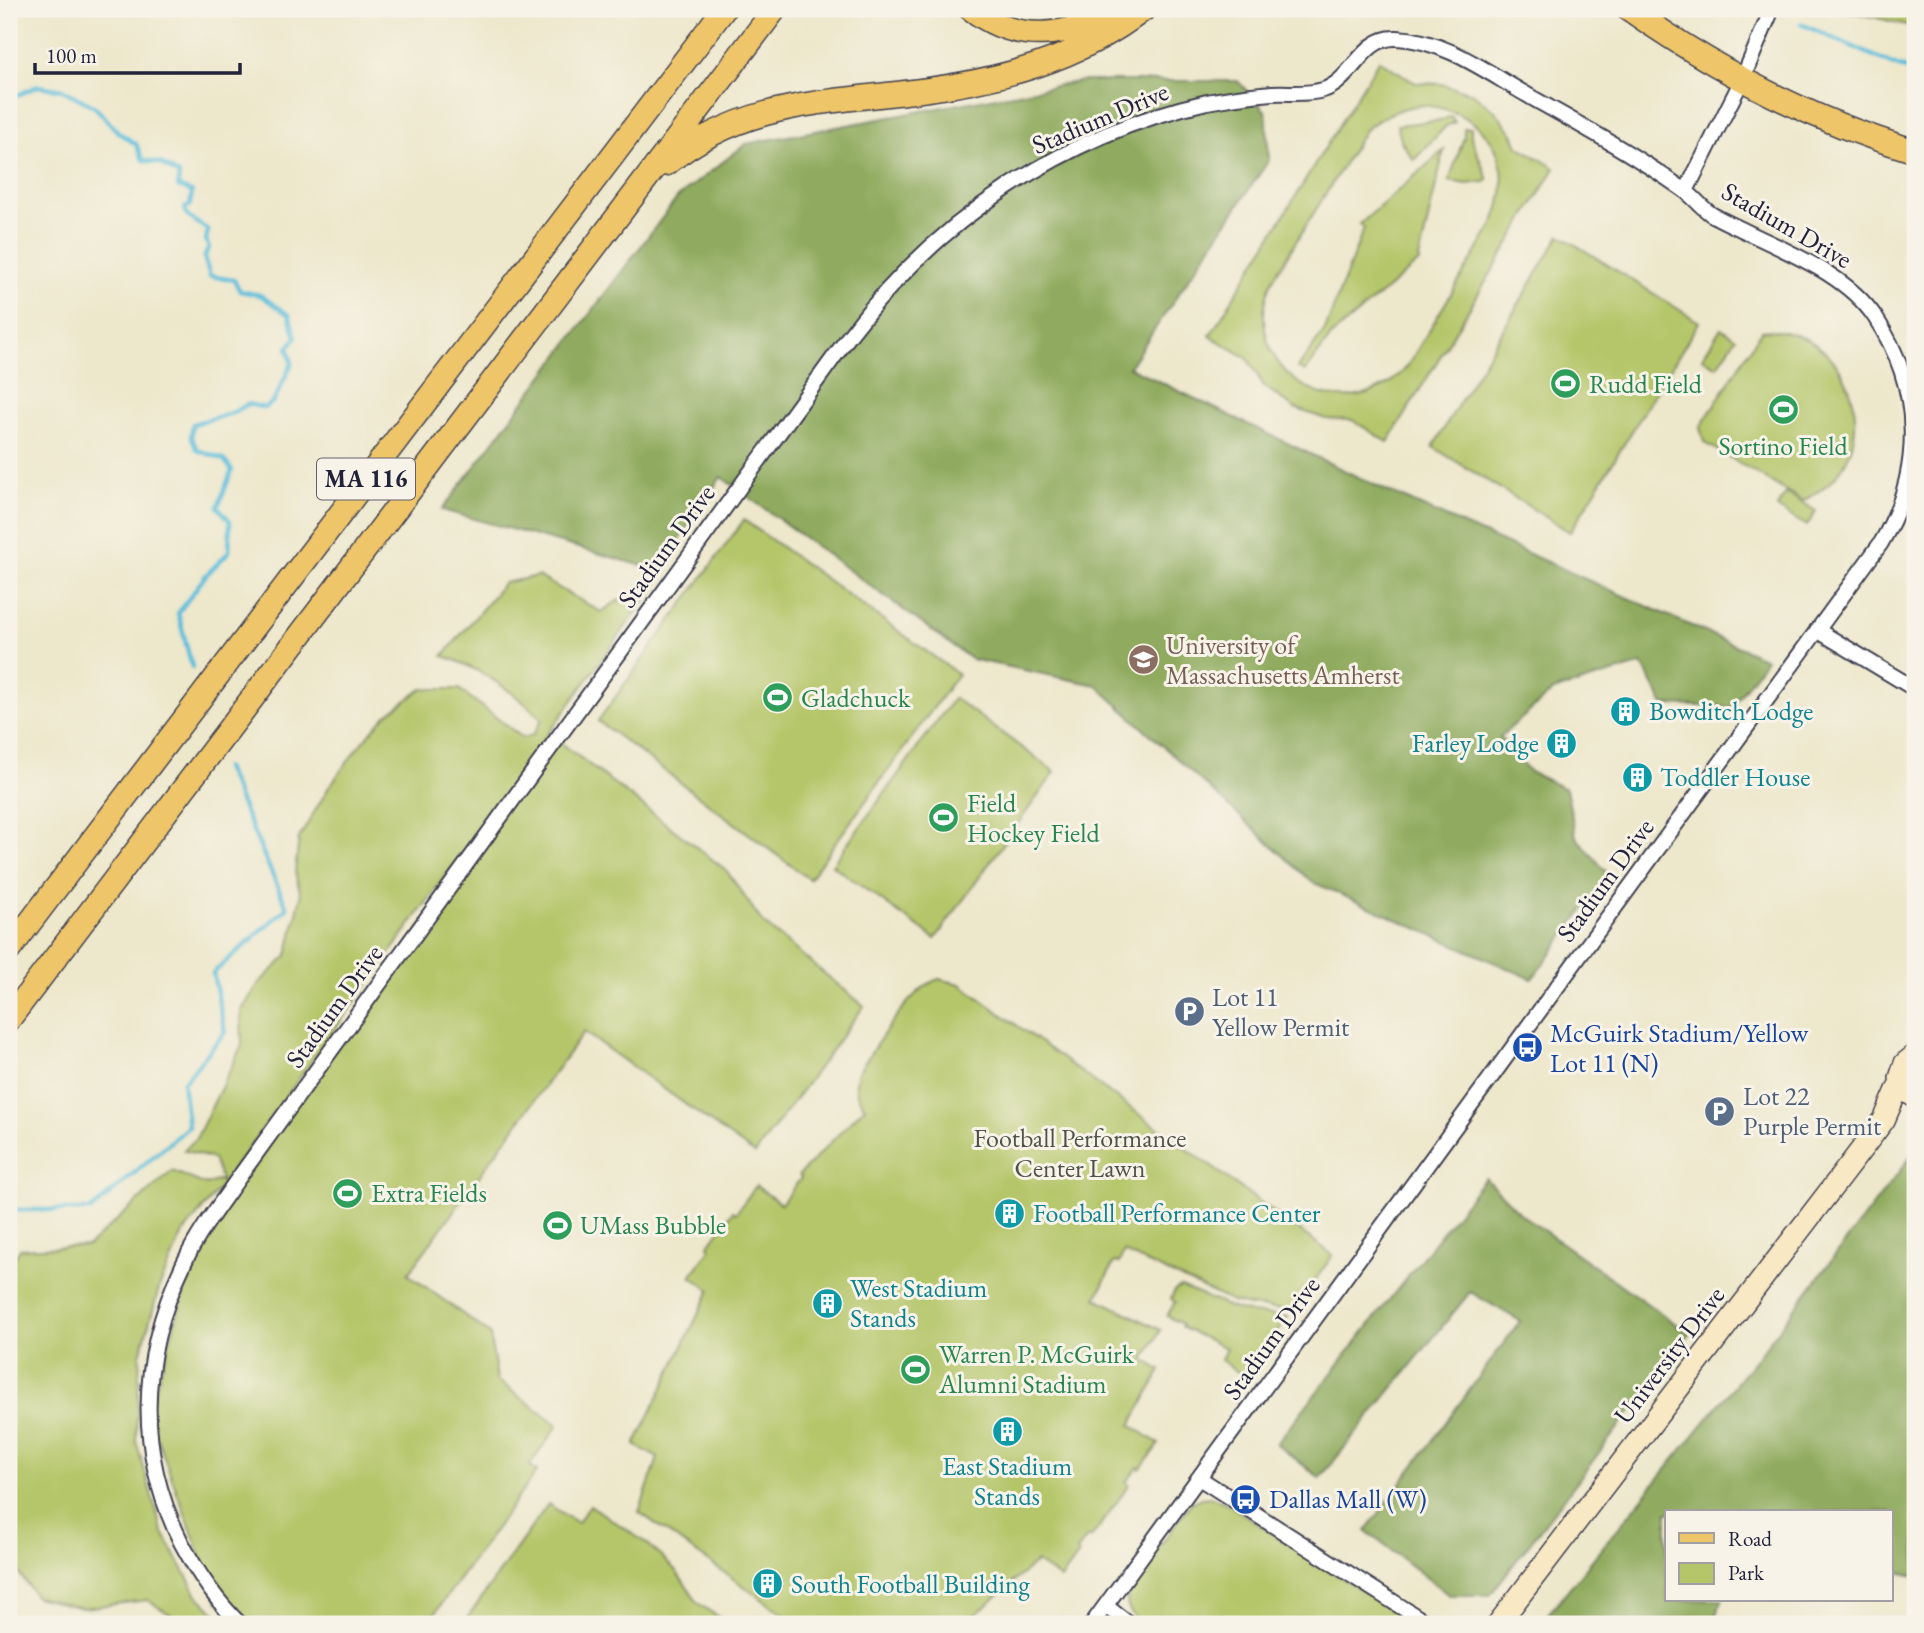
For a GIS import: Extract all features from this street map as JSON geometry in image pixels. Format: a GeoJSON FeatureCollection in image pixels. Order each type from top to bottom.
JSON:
{"type":"FeatureCollection","features":[{"type":"Feature","properties":{"kind":"main road","name":"MA 116"},"geometry":{"type":"LineString","coordinates":[[9,950],[724,9]]}},
{"type":"Feature","properties":{"kind":"main road","name":"MA 116"},"geometry":{"type":"LineString","coordinates":[[9,1019],[775,9]]}},
{"type":"Feature","properties":{"kind":"main road"},"geometry":{"type":"LineString","coordinates":[[971,9],[1010,30],[1029,34],[1051,34],[1096,22],[1121,9]]}},
{"type":"Feature","properties":{"kind":"main road"},"geometry":{"type":"LineString","coordinates":[[639,186],[687,147],[706,135],[747,117],[807,105],[946,87],[1006,74],[1058,59],[1144,9]]}},
{"type":"Feature","properties":{"kind":"main road"},"geometry":{"type":"LineString","coordinates":[[1629,9],[1742,80],[1796,106],[1915,151]]}},
{"type":"Feature","properties":{"kind":"main road","name":"University Drive"},"geometry":{"type":"LineString","coordinates":[[1498,1624],[1884,1120],[1901,1081],[1905,1063],[1915,1055]]}},
{"type":"Feature","properties":{"kind":"main road"},"geometry":{"type":"LineString","coordinates":[[1901,1081],[1907,1092],[1915,1097]]}},
{"type":"Feature","properties":{"kind":"main road","name":"University Drive"},"geometry":{"type":"LineString","coordinates":[[1884,1120],[1915,1103]]}},
{"type":"Feature","properties":{"kind":"street","name":"Stadium Drive"},"geometry":{"type":"LineString","coordinates":[[1686,191],[1742,80],[1772,9]]}},
{"type":"Feature","properties":{"kind":"street","name":"Stadium Drive"},"geometry":{"type":"LineString","coordinates":[[240,1624],[211,1591],[186,1551],[162,1497],[152,1462],[148,1413],[151,1369],[167,1305],[185,1261],[242,1173],[869,310],[906,269],[942,236],[984,203],[1063,155],[1113,132],[1184,108],[1250,96],[1319,91],[1333,86],[1377,41],[1394,37],[1425,42],[1459,57],[1551,108],[1686,191],[1712,214],[1797,257],[1847,287],[1868,308],[1897,359],[1904,379],[1913,431],[1912,452],[1901,503],[1881,543],[1092,1624]]}},
{"type":"Feature","properties":{"kind":"street"},"geometry":{"type":"LineString","coordinates":[[1817,629],[1915,689]]}},
{"type":"Feature","properties":{"kind":"street"},"geometry":{"type":"LineString","coordinates":[[1199,1478],[1428,1624]]}},
{"type":"Feature","properties":{"kind":"street"},"geometry":{"type":"LineString","coordinates":[[1106,1606],[1129,1624]]}},
{"type":"Feature","properties":{"kind":"green space"},"geometry":{"type":"Polygon","coordinates":[[[1839,9],[1915,9],[1915,27],[1839,9]]]}},
{"type":"Feature","properties":{"kind":"green space"},"geometry":{"type":"Polygon","coordinates":[[[1379,60],[1416,83],[1441,84],[1472,93],[1495,111],[1513,134],[1518,146],[1555,168],[1388,442],[1352,420],[1326,419],[1294,408],[1264,386],[1247,358],[1210,336],[1379,60]],[[1422,105],[1406,108],[1385,116],[1365,130],[1273,279],[1264,311],[1268,340],[1280,365],[1300,384],[1325,395],[1353,397],[1381,388],[1407,367],[1492,226],[1500,204],[1503,182],[1501,162],[1482,130],[1466,118],[1446,109],[1422,105]]]}},
{"type":"Feature","properties":{"kind":"green space"},"geometry":{"type":"Polygon","coordinates":[[[1082,81],[1238,81],[1266,112],[1269,160],[1129,367],[1387,491],[1766,659],[1732,707],[1664,705],[1642,664],[1553,691],[1500,737],[1530,772],[1566,789],[1576,837],[1609,875],[1532,979],[1312,882],[1096,685],[971,659],[721,477],[658,570],[442,510],[678,197],[746,144],[1082,81]]]}},
{"type":"Feature","properties":{"kind":"green space"},"geometry":{"type":"Polygon","coordinates":[[[1451,116],[1455,122],[1446,126],[1414,160],[1402,143],[1397,125],[1443,120],[1451,116]]]}},
{"type":"Feature","properties":{"kind":"green space"},"geometry":{"type":"Polygon","coordinates":[[[1464,128],[1471,128],[1471,137],[1488,180],[1485,182],[1466,184],[1449,181],[1464,137],[1464,128]]]}},
{"type":"Feature","properties":{"kind":"green space"},"geometry":{"type":"Polygon","coordinates":[[[1444,150],[1420,261],[1332,335],[1305,372],[1298,368],[1325,330],[1364,228],[1360,224],[1444,150]]]}},
{"type":"Feature","properties":{"kind":"green space","name":"Rudd Field"},"geometry":{"type":"Polygon","coordinates":[[[1560,235],[1699,322],[1570,532],[1433,447],[1560,235]]]}},
{"type":"Feature","properties":{"kind":"green space"},"geometry":{"type":"Polygon","coordinates":[[[1721,328],[1736,338],[1717,367],[1702,358],[1721,328]]]}},
{"type":"Feature","properties":{"kind":"green space","name":"Sortino Field"},"geometry":{"type":"Polygon","coordinates":[[[1762,330],[1790,333],[1817,345],[1832,359],[1851,394],[1855,414],[1850,453],[1832,480],[1803,501],[1704,442],[1700,428],[1762,330]]]}},
{"type":"Feature","properties":{"kind":"green space"},"geometry":{"type":"Polygon","coordinates":[[[1786,493],[1816,511],[1807,526],[1777,508],[1786,493]]]}},
{"type":"Feature","properties":{"kind":"green space","name":"Gladchuck"},"geometry":{"type":"Polygon","coordinates":[[[744,520],[958,674],[809,879],[598,721],[744,520]]]}},
{"type":"Feature","properties":{"kind":"green space"},"geometry":{"type":"Polygon","coordinates":[[[538,576],[601,612],[634,590],[660,579],[223,1184],[183,1233],[160,1285],[140,1355],[136,1441],[162,1531],[197,1595],[227,1624],[186,1624],[147,1600],[83,1608],[36,1597],[9,1559],[9,1268],[20,1249],[88,1246],[172,1171],[206,1185],[218,1180],[222,1182],[213,1159],[184,1150],[196,1139],[242,1045],[241,1011],[259,983],[287,956],[301,896],[295,872],[299,838],[329,787],[359,746],[385,716],[422,689],[459,689],[523,738],[533,735],[542,719],[531,709],[483,674],[443,656],[504,583],[538,576]]]}},
{"type":"Feature","properties":{"kind":"green space","name":"Field Hockey Field"},"geometry":{"type":"Polygon","coordinates":[[[954,698],[1055,772],[935,939],[832,865],[954,698]]]}},
{"type":"Feature","properties":{"kind":"green space","name":"Extra Fields"},"geometry":{"type":"Polygon","coordinates":[[[556,739],[726,870],[763,923],[864,1006],[755,1154],[584,1032],[408,1274],[490,1334],[497,1380],[558,1425],[530,1465],[537,1471],[427,1624],[249,1624],[218,1602],[148,1414],[202,1233],[556,739]]]}},
{"type":"Feature","properties":{"kind":"green space","name":"Football Performance Center Lawn"},"geometry":{"type":"Polygon","coordinates":[[[939,979],[960,984],[1333,1255],[1293,1311],[1233,1302],[1124,1252],[1119,1263],[1114,1262],[1096,1298],[1161,1330],[1144,1360],[1161,1370],[1131,1425],[1159,1444],[1126,1482],[1129,1485],[1091,1538],[1088,1536],[1077,1551],[1079,1554],[1061,1579],[1036,1562],[965,1624],[797,1624],[639,1512],[658,1458],[635,1445],[710,1290],[691,1276],[711,1248],[708,1246],[733,1211],[736,1213],[756,1186],[781,1204],[801,1178],[799,1175],[865,1107],[856,1091],[858,1072],[905,1006],[916,994],[939,979]]]}},
{"type":"Feature","properties":{"kind":"green space"},"geometry":{"type":"Polygon","coordinates":[[[1915,1151],[1915,1576],[1892,1571],[1892,1510],[1665,1510],[1665,1602],[1722,1602],[1711,1624],[1540,1624],[1756,1359],[1915,1151]]]}},
{"type":"Feature","properties":{"kind":"green space"},"geometry":{"type":"Polygon","coordinates":[[[1485,1178],[1522,1215],[1690,1334],[1490,1595],[1449,1595],[1366,1531],[1520,1321],[1470,1292],[1320,1478],[1276,1444],[1485,1178]]]}},
{"type":"Feature","properties":{"kind":"green space"},"geometry":{"type":"Polygon","coordinates":[[[1181,1287],[1235,1309],[1288,1317],[1245,1377],[1221,1360],[1226,1348],[1181,1327],[1182,1324],[1167,1316],[1175,1302],[1171,1299],[1175,1290],[1181,1287]]]}},
{"type":"Feature","properties":{"kind":"green space"},"geometry":{"type":"Polygon","coordinates":[[[1211,1497],[1224,1502],[1414,1624],[1141,1624],[1128,1608],[1130,1587],[1192,1502],[1211,1497]]]}},
{"type":"Feature","properties":{"kind":"green space"},"geometry":{"type":"Polygon","coordinates":[[[548,1504],[577,1523],[590,1505],[649,1545],[675,1570],[698,1603],[728,1624],[463,1624],[548,1504]]]}},
{"type":"Feature","properties":{"kind":"waterway"},"geometry":{"type":"LineString","coordinates":[[1801,24],[1899,67],[1915,71]]}},
{"type":"Feature","properties":{"kind":"waterway"},"geometry":{"type":"LineString","coordinates":[[9,99],[38,86],[63,90],[95,107],[119,133],[136,144],[143,160],[160,163],[179,175],[178,187],[192,192],[190,205],[185,208],[187,216],[208,230],[206,240],[209,248],[204,257],[210,276],[234,280],[240,291],[260,295],[289,315],[296,338],[288,348],[292,363],[274,401],[265,408],[248,404],[232,413],[193,424],[191,436],[197,450],[223,459],[232,470],[218,507],[230,521],[229,552],[206,575],[178,613],[192,667]]}},
{"type":"Feature","properties":{"kind":"waterway"},"geometry":{"type":"LineString","coordinates":[[9,1210],[91,1210],[188,1127],[183,1083],[225,1032],[213,973],[287,908],[225,767]]}},
{"type":"Feature","properties":{"kind":"place","name":"Rudd Field"},"geometry":{"type":"Point","coordinates":[1566,384]}},
{"type":"Feature","properties":{"kind":"place","name":"Sortino Field"},"geometry":{"type":"Point","coordinates":[1783,410]}},
{"type":"Feature","properties":{"kind":"place","name":"University of Massachusetts Amherst"},"geometry":{"type":"Point","coordinates":[1143,660]}},
{"type":"Feature","properties":{"kind":"place","name":"Gladchuck"},"geometry":{"type":"Point","coordinates":[778,698]}},
{"type":"Feature","properties":{"kind":"place","name":"Bowditch Lodge"},"geometry":{"type":"Point","coordinates":[1626,711]}},
{"type":"Feature","properties":{"kind":"place","name":"Farley Lodge"},"geometry":{"type":"Point","coordinates":[1562,743]}},
{"type":"Feature","properties":{"kind":"place","name":"Toddler House"},"geometry":{"type":"Point","coordinates":[1637,777]}},
{"type":"Feature","properties":{"kind":"place","name":"Field Hockey Field"},"geometry":{"type":"Point","coordinates":[944,818]}},
{"type":"Feature","properties":{"kind":"place","name":"Lot 11 Yellow Permit"},"geometry":{"type":"Point","coordinates":[1189,1012]}},
{"type":"Feature","properties":{"kind":"place","name":"McGuirk Stadium/Yellow Lot 11 (N)"},"geometry":{"type":"Point","coordinates":[1527,1048]}},
{"type":"Feature","properties":{"kind":"place","name":"Lot 22 Purple Permit"},"geometry":{"type":"Point","coordinates":[1720,1111]}},
{"type":"Feature","properties":{"kind":"place","name":"Extra Fields"},"geometry":{"type":"Point","coordinates":[348,1193]}},
{"type":"Feature","properties":{"kind":"place","name":"Football Performance Center"},"geometry":{"type":"Point","coordinates":[1010,1213]}},
{"type":"Feature","properties":{"kind":"place","name":"UMass Bubble"},"geometry":{"type":"Point","coordinates":[557,1225]}},
{"type":"Feature","properties":{"kind":"place","name":"West Stadium Stands"},"geometry":{"type":"Point","coordinates":[827,1303]}},
{"type":"Feature","properties":{"kind":"place","name":"Warren P. McGuirk Alumni Stadium"},"geometry":{"type":"Point","coordinates":[916,1369]}},
{"type":"Feature","properties":{"kind":"place","name":"East Stadium Stands"},"geometry":{"type":"Point","coordinates":[1007,1431]}},
{"type":"Feature","properties":{"kind":"place","name":"Dallas Mall (W)"},"geometry":{"type":"Point","coordinates":[1246,1499]}},
{"type":"Feature","properties":{"kind":"place","name":"South Football Building"},"geometry":{"type":"Point","coordinates":[768,1584]}}]}
